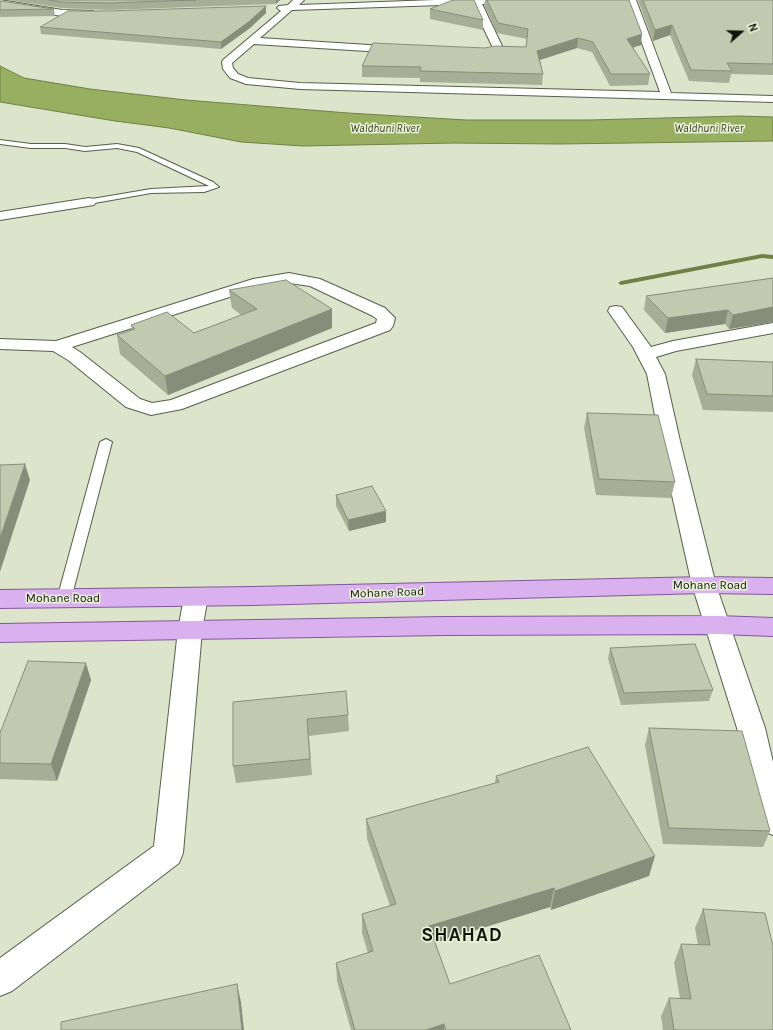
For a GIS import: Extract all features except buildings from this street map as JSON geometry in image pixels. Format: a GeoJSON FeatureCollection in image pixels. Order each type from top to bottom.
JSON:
{"type":"FeatureCollection","features":[{"type":"Feature","properties":{"kind":"main road","name":"Mohane Road"},"geometry":{"type":"LineString","coordinates":[[0,599],[196,597],[704,585],[773,586]]}},
{"type":"Feature","properties":{"kind":"main road"},"geometry":{"type":"LineString","coordinates":[[0,633],[444,626],[718,625],[773,628]]}},
{"type":"Feature","properties":{"kind":"street"},"geometry":{"type":"LineString","coordinates":[[299,0],[227,62],[228,69],[234,76],[246,81],[260,83],[308,86],[773,99]]}},
{"type":"Feature","properties":{"kind":"street"},"geometry":{"type":"LineString","coordinates":[[274,9],[394,2],[476,2],[516,0]]}},
{"type":"Feature","properties":{"kind":"street"},"geometry":{"type":"LineString","coordinates":[[631,0],[667,96]]}},
{"type":"Feature","properties":{"kind":"street"},"geometry":{"type":"LineString","coordinates":[[460,53],[484,54],[494,52],[498,48],[476,2]]}},
{"type":"Feature","properties":{"kind":"street"},"geometry":{"type":"LineString","coordinates":[[0,3],[62,13],[101,14]]}},
{"type":"Feature","properties":{"kind":"street"},"geometry":{"type":"LineString","coordinates":[[252,41],[413,51]]}},
{"type":"Feature","properties":{"kind":"street"},"geometry":{"type":"LineString","coordinates":[[0,216],[89,202]]}},
{"type":"Feature","properties":{"kind":"street"},"geometry":{"type":"LineString","coordinates":[[0,344],[57,346],[259,282],[289,278],[314,282],[379,312],[386,318],[384,326],[175,405],[151,409],[133,403],[74,356],[57,346]]}},
{"type":"Feature","properties":{"kind":"street"},"geometry":{"type":"LineString","coordinates":[[616,311],[647,354],[656,374],[670,441],[704,585],[718,625],[762,734],[773,822]]}},
{"type":"Feature","properties":{"kind":"street"},"geometry":{"type":"LineString","coordinates":[[647,354],[673,346],[773,328]]}},
{"type":"Feature","properties":{"kind":"street"},"geometry":{"type":"LineString","coordinates":[[0,979],[168,853],[190,630],[196,597]]}},
{"type":"Feature","properties":{"kind":"lane"},"geometry":{"type":"LineString","coordinates":[[0,142],[31,146],[65,146],[85,148],[117,146],[139,150],[210,184],[214,188],[204,190],[151,191],[89,202]]}},
{"type":"Feature","properties":{"kind":"lane"},"geometry":{"type":"LineString","coordinates":[[64,599],[106,442]]}},
{"type":"Feature","properties":{"kind":"water","name":"Waldhuni River"},"geometry":{"type":"Polygon","coordinates":[[[0,66],[24,78],[90,89],[186,100],[348,113],[466,120],[589,120],[739,116],[773,117],[773,141],[560,144],[453,143],[303,146],[241,142],[169,128],[115,121],[0,102],[0,66]]]}},
{"type":"Feature","properties":{"kind":"waterway"},"geometry":{"type":"LineString","coordinates":[[621,283],[762,256],[773,257]]}},
{"type":"Feature","properties":{"kind":"district","name":"SHAHAD"},"geometry":{"type":"Point","coordinates":[462,936]}}]}
